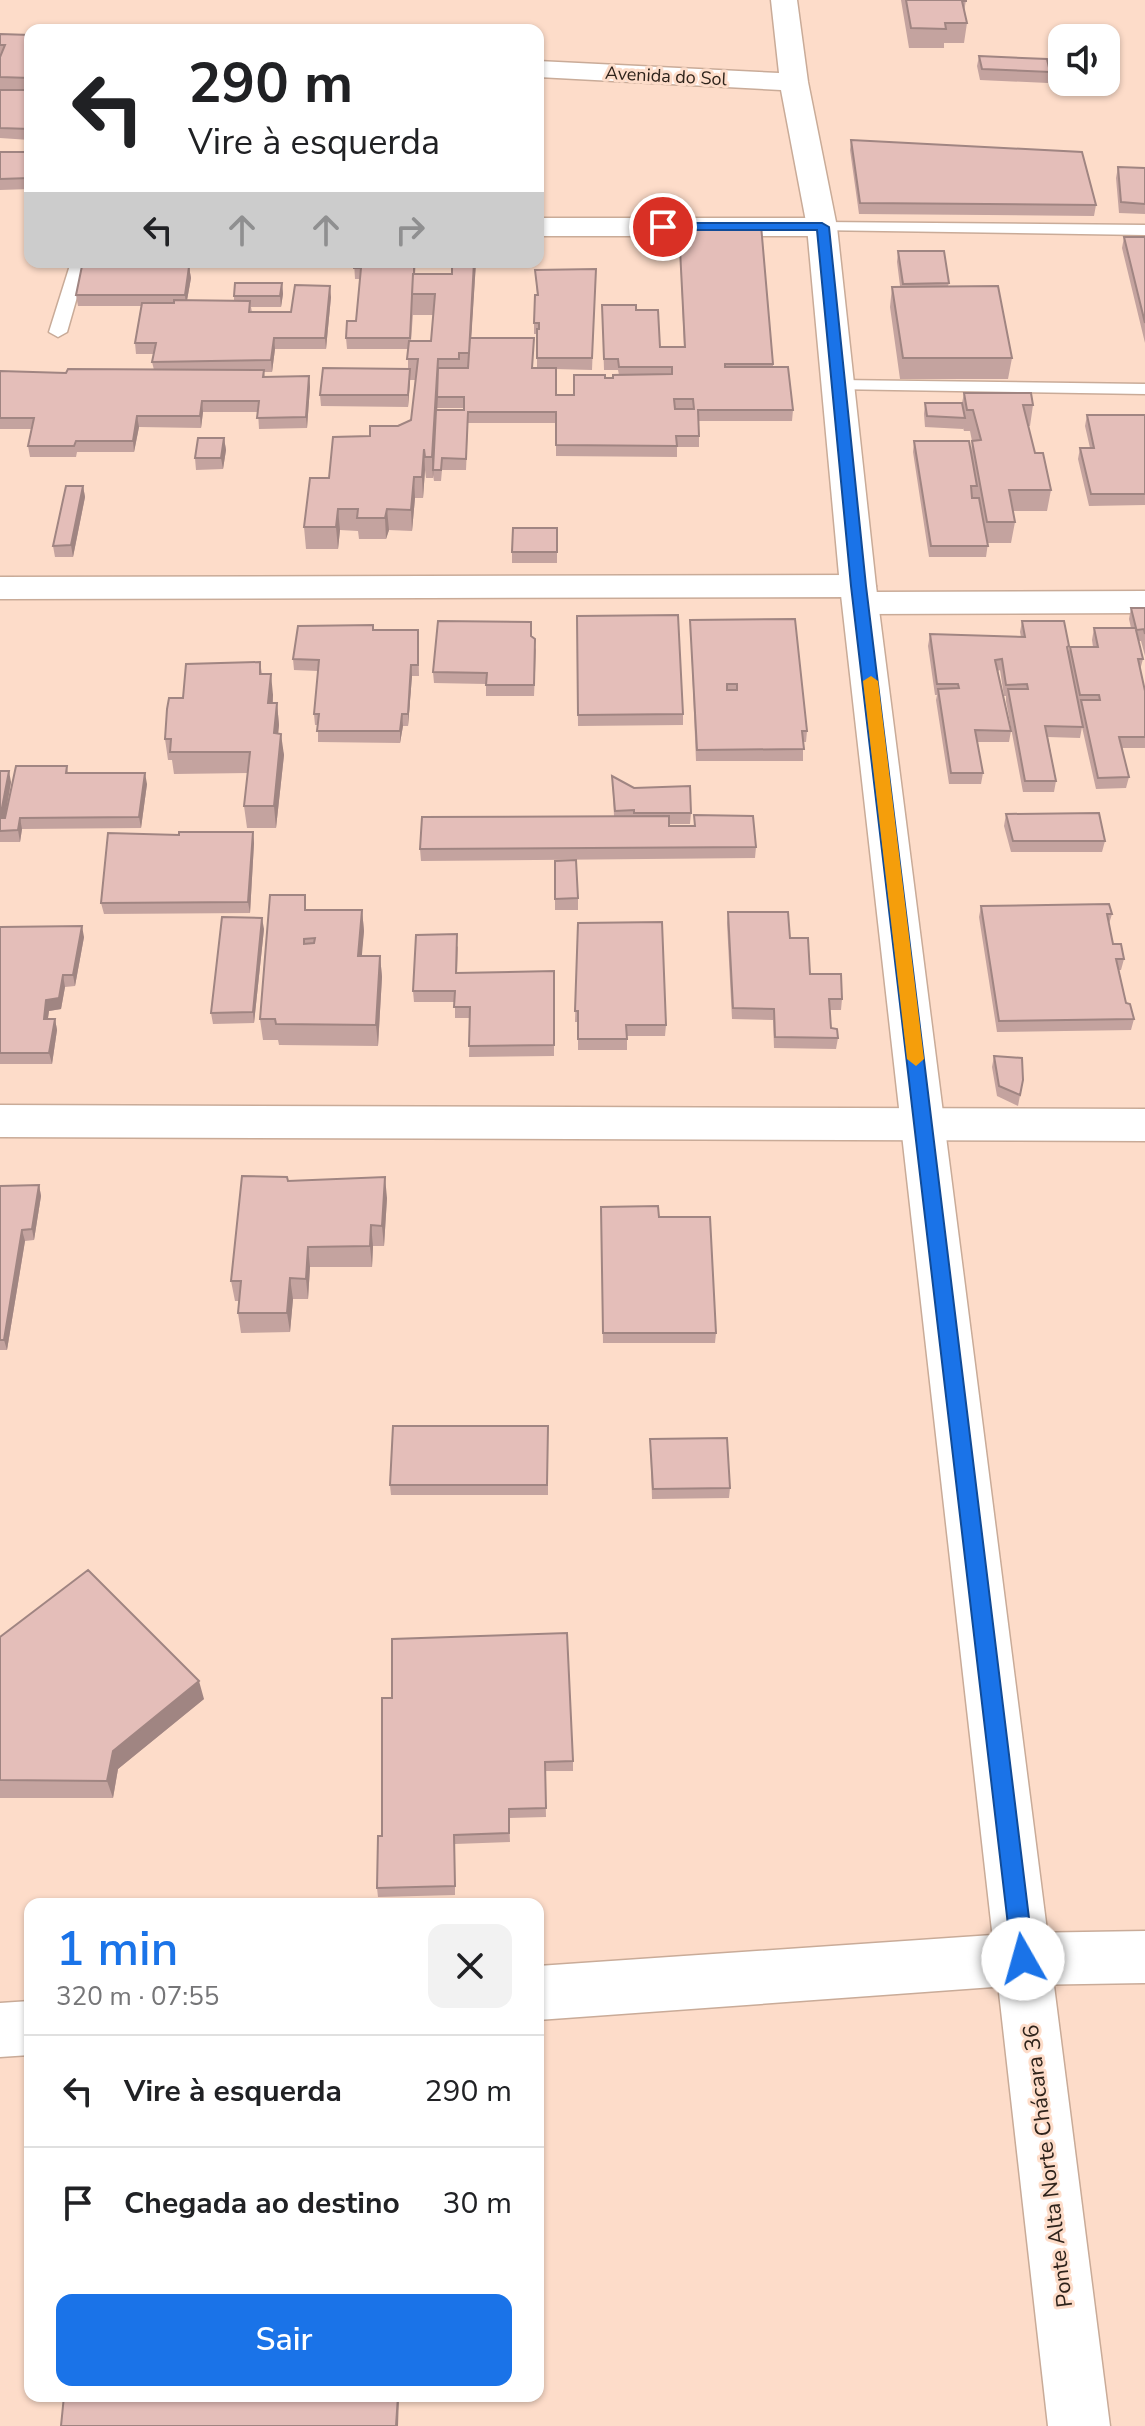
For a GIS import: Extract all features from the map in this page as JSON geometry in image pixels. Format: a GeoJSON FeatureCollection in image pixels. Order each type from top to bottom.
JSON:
{"type":"FeatureCollection","features":[{"type":"Feature","properties":{"kind":"street","name":"Ponte Alta Norte Chácara 36"},"geometry":{"type":"LineString","coordinates":[[784,0],[794,82],[822,227],[860,595],[1079,2426]]}},
{"type":"Feature","properties":{"kind":"street","name":"Avenida do Sol"},"geometry":{"type":"LineString","coordinates":[[544,69],[794,82]]}},
{"type":"Feature","properties":{"kind":"street"},"geometry":{"type":"LineString","coordinates":[[544,227],[822,227]]}},
{"type":"Feature","properties":{"kind":"street"},"geometry":{"type":"LineString","coordinates":[[0,588],[860,595],[1145,602]]}},
{"type":"Feature","properties":{"kind":"street"},"geometry":{"type":"LineString","coordinates":[[0,1121],[1145,1125]]}},
{"type":"Feature","properties":{"kind":"street"},"geometry":{"type":"LineString","coordinates":[[544,1993],[1023,1959],[1145,1957]]}},
{"type":"Feature","properties":{"kind":"street"},"geometry":{"type":"LineString","coordinates":[[0,2030],[24,2028]]}},
{"type":"Feature","properties":{"kind":"lane"},"geometry":{"type":"LineString","coordinates":[[822,227],[1145,230]]}},
{"type":"Feature","properties":{"kind":"lane"},"geometry":{"type":"LineString","coordinates":[[58,332],[77,268]]}},
{"type":"Feature","properties":{"kind":"lane"},"geometry":{"type":"LineString","coordinates":[[838,385],[1145,389]]}},
{"type":"Feature","properties":{"kind":"building"},"geometry":{"type":"Polygon","coordinates":[[[906,0],[966,0],[962,1],[967,23],[945,23],[946,29],[911,28],[906,0]]]}},
{"type":"Feature","properties":{"kind":"building"},"geometry":{"type":"Polygon","coordinates":[[[0,34],[24,35],[24,78],[0,77],[0,57],[5,45],[0,45],[0,34]]]}},
{"type":"Feature","properties":{"kind":"building"},"geometry":{"type":"Polygon","coordinates":[[[979,56],[1047,59],[1048,63],[1048,72],[982,69],[979,56]]]}},
{"type":"Feature","properties":{"kind":"building"},"geometry":{"type":"Polygon","coordinates":[[[0,90],[24,90],[24,129],[0,128],[0,90]]]}},
{"type":"Feature","properties":{"kind":"building"},"geometry":{"type":"Polygon","coordinates":[[[851,140],[1082,152],[1096,205],[860,203],[851,140]]]}},
{"type":"Feature","properties":{"kind":"building"},"geometry":{"type":"Polygon","coordinates":[[[0,152],[24,152],[24,178],[0,179],[0,152]]]}},
{"type":"Feature","properties":{"kind":"building"},"geometry":{"type":"Polygon","coordinates":[[[1118,167],[1145,168],[1145,204],[1121,202],[1118,167]]]}},
{"type":"Feature","properties":{"kind":"building"},"geometry":{"type":"Polygon","coordinates":[[[712,225],[761,225],[773,364],[725,364],[725,367],[788,367],[793,410],[698,410],[699,436],[676,436],[677,446],[556,445],[556,412],[468,412],[466,459],[442,458],[441,470],[433,470],[436,410],[464,410],[464,397],[437,397],[438,368],[468,368],[470,338],[534,338],[532,368],[556,368],[556,395],[574,395],[574,375],[613,378],[613,375],[672,374],[672,367],[619,367],[618,359],[604,359],[602,305],[636,305],[636,310],[658,310],[660,347],[685,347],[679,230],[713,230],[712,225]],[[674,399],[675,409],[694,409],[693,399],[674,399]]]}},
{"type":"Feature","properties":{"kind":"building"},"geometry":{"type":"Polygon","coordinates":[[[1124,237],[1145,237],[1145,323],[1124,237]]]}},
{"type":"Feature","properties":{"kind":"building"},"geometry":{"type":"Polygon","coordinates":[[[898,251],[944,251],[949,283],[903,284],[898,251]]]}},
{"type":"Feature","properties":{"kind":"building"},"geometry":{"type":"Polygon","coordinates":[[[82,268],[189,268],[185,295],[76,295],[82,268]]]}},
{"type":"Feature","properties":{"kind":"building"},"geometry":{"type":"Polygon","coordinates":[[[361,268],[414,268],[410,338],[346,338],[347,321],[356,321],[361,268]]]}},
{"type":"Feature","properties":{"kind":"building"},"geometry":{"type":"Polygon","coordinates":[[[452,268],[474,268],[469,353],[459,353],[459,359],[438,359],[432,457],[425,457],[424,449],[422,477],[414,477],[411,510],[387,509],[385,518],[357,518],[358,509],[338,509],[336,527],[304,527],[310,478],[329,478],[333,437],[370,436],[370,426],[398,426],[411,420],[418,359],[407,359],[409,341],[431,341],[435,294],[412,294],[413,274],[452,274],[452,268]]]}},
{"type":"Feature","properties":{"kind":"building"},"geometry":{"type":"Polygon","coordinates":[[[596,269],[592,358],[537,358],[539,323],[534,323],[535,295],[538,295],[535,270],[596,269]]]}},
{"type":"Feature","properties":{"kind":"building"},"geometry":{"type":"Polygon","coordinates":[[[235,283],[282,283],[280,296],[234,296],[235,283]]]}},
{"type":"Feature","properties":{"kind":"building"},"geometry":{"type":"Polygon","coordinates":[[[295,285],[330,286],[325,338],[274,338],[271,360],[152,362],[156,343],[135,343],[142,303],[174,303],[174,300],[250,301],[249,312],[291,312],[295,285]]]}},
{"type":"Feature","properties":{"kind":"building"},"geometry":{"type":"Polygon","coordinates":[[[998,286],[1012,358],[903,358],[892,287],[998,286]]]}},
{"type":"Feature","properties":{"kind":"building"},"geometry":{"type":"Polygon","coordinates":[[[323,368],[410,369],[408,395],[320,395],[323,368]]]}},
{"type":"Feature","properties":{"kind":"building"},"geometry":{"type":"Polygon","coordinates":[[[68,369],[264,370],[263,377],[309,376],[306,417],[257,418],[259,401],[202,401],[200,416],[137,416],[133,441],[76,441],[74,446],[28,446],[34,418],[0,418],[0,371],[66,373],[68,369]]]}},
{"type":"Feature","properties":{"kind":"building"},"geometry":{"type":"Polygon","coordinates":[[[964,393],[1031,393],[1033,405],[1023,405],[1035,453],[1043,453],[1051,490],[1009,490],[1015,522],[987,522],[972,441],[981,440],[973,410],[967,410],[964,393]]]}},
{"type":"Feature","properties":{"kind":"building"},"geometry":{"type":"Polygon","coordinates":[[[925,403],[962,403],[965,418],[927,416],[925,403]]]}},
{"type":"Feature","properties":{"kind":"building"},"geometry":{"type":"Polygon","coordinates":[[[1087,415],[1145,415],[1145,494],[1091,494],[1080,448],[1094,448],[1087,415]]]}},
{"type":"Feature","properties":{"kind":"building"},"geometry":{"type":"Polygon","coordinates":[[[198,438],[224,438],[221,458],[195,458],[198,438]]]}},
{"type":"Feature","properties":{"kind":"building"},"geometry":{"type":"Polygon","coordinates":[[[914,441],[969,441],[977,486],[971,486],[972,498],[979,498],[988,546],[931,546],[914,441]]]}},
{"type":"Feature","properties":{"kind":"building"},"geometry":{"type":"Polygon","coordinates":[[[66,486],[83,486],[71,545],[53,546],[66,486]]]}},
{"type":"Feature","properties":{"kind":"building"},"geometry":{"type":"Polygon","coordinates":[[[513,528],[557,528],[557,552],[512,552],[513,528]]]}},
{"type":"Feature","properties":{"kind":"building"},"geometry":{"type":"Polygon","coordinates":[[[1131,608],[1145,608],[1145,634],[1144,629],[1136,630],[1143,659],[1138,659],[1145,691],[1145,737],[1119,737],[1129,777],[1098,778],[1081,700],[1100,700],[1099,695],[1080,695],[1070,647],[1098,647],[1094,628],[1136,628],[1131,608]]]}},
{"type":"Feature","properties":{"kind":"building"},"geometry":{"type":"Polygon","coordinates":[[[678,615],[683,714],[578,715],[577,616],[678,615]]]}},
{"type":"Feature","properties":{"kind":"building"},"geometry":{"type":"Polygon","coordinates":[[[795,619],[807,731],[802,731],[804,749],[697,750],[690,620],[795,619]],[[727,684],[727,690],[737,690],[737,684],[727,684]]]}},
{"type":"Feature","properties":{"kind":"building"},"geometry":{"type":"Polygon","coordinates":[[[438,621],[531,622],[531,636],[535,639],[534,685],[486,685],[487,673],[433,672],[438,621]]]}},
{"type":"Feature","properties":{"kind":"building"},"geometry":{"type":"Polygon","coordinates":[[[1022,621],[1064,621],[1083,727],[1045,726],[1056,781],[1025,781],[1008,689],[1028,689],[1027,684],[1006,685],[1002,659],[995,660],[1011,731],[975,730],[983,773],[951,773],[938,689],[959,688],[958,684],[937,684],[930,634],[1025,637],[1022,621]]]}},
{"type":"Feature","properties":{"kind":"building"},"geometry":{"type":"Polygon","coordinates":[[[373,625],[373,630],[418,630],[418,665],[411,665],[408,714],[402,714],[400,731],[317,731],[319,714],[314,714],[319,660],[293,659],[298,626],[373,625]]]}},
{"type":"Feature","properties":{"kind":"building"},"geometry":{"type":"Polygon","coordinates":[[[260,662],[260,674],[271,674],[268,703],[277,703],[274,733],[281,734],[274,806],[244,806],[250,752],[170,752],[171,739],[165,739],[167,709],[169,698],[183,698],[186,664],[260,662]]]}},
{"type":"Feature","properties":{"kind":"building"},"geometry":{"type":"Polygon","coordinates":[[[16,766],[67,766],[66,773],[145,773],[139,817],[20,818],[18,830],[0,831],[0,818],[5,818],[16,766]]]}},
{"type":"Feature","properties":{"kind":"building"},"geometry":{"type":"Polygon","coordinates":[[[0,771],[9,771],[0,818],[0,771]]]}},
{"type":"Feature","properties":{"kind":"building"},"geometry":{"type":"Polygon","coordinates":[[[612,776],[634,788],[690,786],[691,813],[615,811],[612,776]]]}},
{"type":"Feature","properties":{"kind":"building"},"geometry":{"type":"Polygon","coordinates":[[[1099,813],[1105,841],[1013,841],[1006,814],[1099,813]]]}},
{"type":"Feature","properties":{"kind":"building"},"geometry":{"type":"Polygon","coordinates":[[[694,815],[753,816],[756,847],[420,849],[422,817],[669,816],[669,826],[695,826],[694,815]]]}},
{"type":"Feature","properties":{"kind":"building"},"geometry":{"type":"Polygon","coordinates":[[[179,832],[253,832],[248,902],[101,903],[108,833],[179,835],[179,832]]]}},
{"type":"Feature","properties":{"kind":"building"},"geometry":{"type":"Polygon","coordinates":[[[576,860],[578,898],[555,899],[555,861],[576,860]]]}},
{"type":"Feature","properties":{"kind":"building"},"geometry":{"type":"Polygon","coordinates":[[[270,895],[305,895],[305,910],[362,910],[358,956],[380,956],[376,1025],[276,1024],[275,1019],[260,1019],[270,895]],[[315,938],[304,939],[304,944],[314,943],[315,938]]]}},
{"type":"Feature","properties":{"kind":"building"},"geometry":{"type":"Polygon","coordinates":[[[1109,904],[1112,914],[1107,914],[1113,944],[1121,944],[1124,959],[1116,959],[1126,1003],[1130,1004],[1134,1019],[999,1021],[981,906],[1109,904]]]}},
{"type":"Feature","properties":{"kind":"building"},"geometry":{"type":"Polygon","coordinates":[[[728,912],[788,912],[790,938],[808,938],[810,974],[841,974],[842,999],[829,999],[831,1028],[837,1029],[838,1038],[775,1037],[774,1009],[733,1008],[728,912]]]}},
{"type":"Feature","properties":{"kind":"building"},"geometry":{"type":"Polygon","coordinates":[[[222,917],[262,918],[253,1012],[211,1013],[222,917]]]}},
{"type":"Feature","properties":{"kind":"building"},"geometry":{"type":"Polygon","coordinates":[[[662,922],[666,1025],[626,1025],[627,1039],[578,1039],[578,1011],[575,1011],[578,923],[662,922]]]}},
{"type":"Feature","properties":{"kind":"building"},"geometry":{"type":"Polygon","coordinates":[[[82,926],[73,975],[63,975],[59,998],[46,1000],[44,1019],[55,1019],[49,1053],[0,1053],[0,927],[82,926]]]}},
{"type":"Feature","properties":{"kind":"building"},"geometry":{"type":"Polygon","coordinates":[[[457,934],[456,973],[554,971],[554,1045],[469,1046],[470,1007],[454,1007],[455,991],[413,991],[416,935],[457,934]]]}},
{"type":"Feature","properties":{"kind":"building"},"geometry":{"type":"Polygon","coordinates":[[[994,1056],[1022,1058],[1020,1095],[999,1086],[994,1056]]]}},
{"type":"Feature","properties":{"kind":"building"},"geometry":{"type":"Polygon","coordinates":[[[242,1176],[287,1177],[288,1181],[385,1177],[382,1226],[371,1225],[370,1246],[308,1247],[306,1279],[290,1278],[287,1313],[238,1313],[241,1281],[231,1281],[242,1176]]]}},
{"type":"Feature","properties":{"kind":"building"},"geometry":{"type":"Polygon","coordinates":[[[39,1185],[32,1229],[22,1230],[4,1340],[0,1340],[0,1186],[39,1185]]]}},
{"type":"Feature","properties":{"kind":"building"},"geometry":{"type":"Polygon","coordinates":[[[658,1206],[659,1217],[710,1217],[716,1333],[603,1333],[601,1207],[658,1206]]]}},
{"type":"Feature","properties":{"kind":"building"},"geometry":{"type":"Polygon","coordinates":[[[393,1426],[548,1426],[547,1485],[390,1485],[393,1426]]]}},
{"type":"Feature","properties":{"kind":"building"},"geometry":{"type":"Polygon","coordinates":[[[727,1438],[730,1488],[653,1489],[650,1439],[727,1438]]]}},
{"type":"Feature","properties":{"kind":"building"},"geometry":{"type":"Polygon","coordinates":[[[88,1570],[199,1681],[113,1751],[107,1781],[0,1780],[0,1637],[88,1570]]]}},
{"type":"Feature","properties":{"kind":"building"},"geometry":{"type":"Polygon","coordinates":[[[567,1633],[573,1761],[545,1762],[546,1808],[509,1809],[509,1833],[454,1835],[455,1886],[377,1888],[378,1836],[382,1836],[382,1698],[392,1698],[392,1639],[567,1633]]]}},
{"type":"Feature","properties":{"kind":"building"},"geometry":{"type":"Polygon","coordinates":[[[63,2402],[398,2402],[396,2426],[61,2426],[63,2402]]]}},
{"type":"Feature","properties":{"kind":"slow traffic"},"geometry":{"type":"LineString","coordinates":[[871,681],[916,1059]]}},
{"type":"Feature","properties":{"kind":"route"},"geometry":{"type":"LineString","coordinates":[[663,227],[822,227],[858,586],[1023,1959]]}}]}
